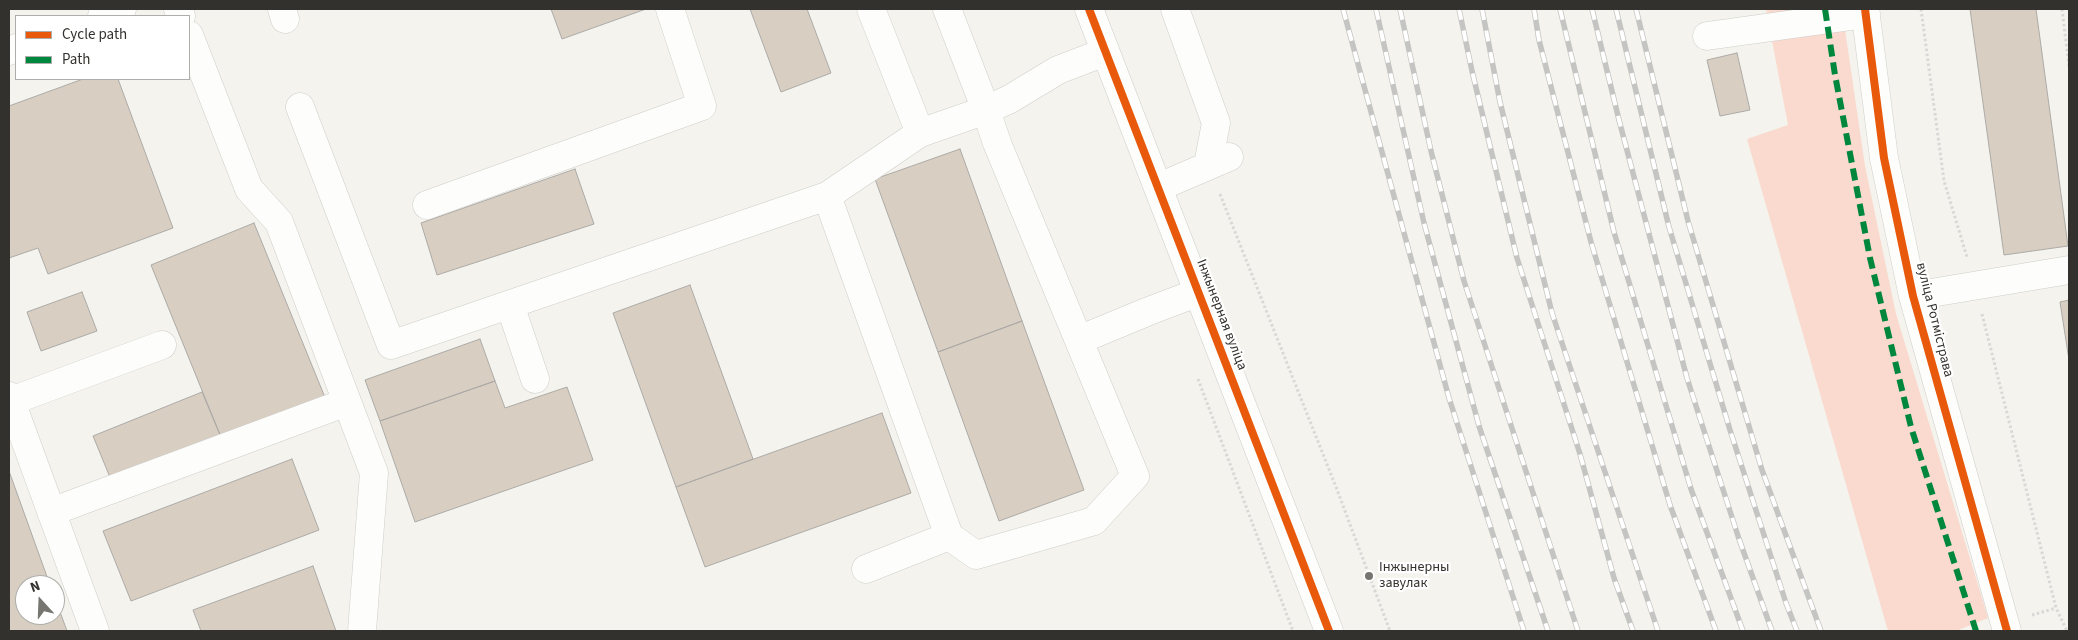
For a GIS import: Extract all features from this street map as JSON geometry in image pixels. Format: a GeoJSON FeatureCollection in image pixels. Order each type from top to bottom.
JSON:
{"type":"FeatureCollection","features":[{"type":"Feature","properties":{"kind":"street"},"geometry":{"type":"LineString","coordinates":[[105,15],[122,9]]}},
{"type":"Feature","properties":{"kind":"street"},"geometry":{"type":"LineString","coordinates":[[427,206],[702,106],[670,9]]}},
{"type":"Feature","properties":{"kind":"street"},"geometry":{"type":"LineString","coordinates":[[871,9],[920,133]]}},
{"type":"Feature","properties":{"kind":"street"},"geometry":{"type":"LineString","coordinates":[[827,196],[949,536],[976,555],[1094,521],[1135,476],[998,144],[947,9]]}},
{"type":"Feature","properties":{"kind":"street","name":"Інжынерная вуліца"},"geometry":{"type":"LineString","coordinates":[[1089,9],[1329,631]]}},
{"type":"Feature","properties":{"kind":"street"},"geometry":{"type":"LineString","coordinates":[[1159,187],[1219,161],[1216,122],[1175,9]]}},
{"type":"Feature","properties":{"kind":"street"},"geometry":{"type":"LineString","coordinates":[[1707,36],[1866,12]]}},
{"type":"Feature","properties":{"kind":"street","name":"вуліца Ротмістрава"},"geometry":{"type":"LineString","coordinates":[[1866,12],[1884,158],[1913,296],[2007,631]]}},
{"type":"Feature","properties":{"kind":"street"},"geometry":{"type":"LineString","coordinates":[[190,38],[249,189],[279,222],[374,473],[362,631]]}},
{"type":"Feature","properties":{"kind":"street"},"geometry":{"type":"LineString","coordinates":[[300,106],[391,345],[827,196],[920,133],[986,110],[1010,99],[1058,70],[1105,52]]}},
{"type":"Feature","properties":{"kind":"street"},"geometry":{"type":"LineString","coordinates":[[1913,296],[2069,270]]}},
{"type":"Feature","properties":{"kind":"street"},"geometry":{"type":"LineString","coordinates":[[1079,340],[1149,310],[1199,292]]}},
{"type":"Feature","properties":{"kind":"street"},"geometry":{"type":"LineString","coordinates":[[510,305],[536,379]]}},
{"type":"Feature","properties":{"kind":"street"},"geometry":{"type":"LineString","coordinates":[[95,631],[10,399],[162,345]]}},
{"type":"Feature","properties":{"kind":"street"},"geometry":{"type":"LineString","coordinates":[[51,512],[347,402]]}},
{"type":"Feature","properties":{"kind":"street"},"geometry":{"type":"LineString","coordinates":[[866,569],[949,536]]}},
{"type":"Feature","properties":{"kind":"path"},"geometry":{"type":"LineString","coordinates":[[1921,9],[1944,181],[1974,285],[2056,608],[2067,631]]}},
{"type":"Feature","properties":{"kind":"path"},"geometry":{"type":"LineString","coordinates":[[2062,9],[2069,66]]}},
{"type":"Feature","properties":{"kind":"path"},"geometry":{"type":"LineString","coordinates":[[1219,161],[1336,487],[1390,631]]}},
{"type":"Feature","properties":{"kind":"shaded area"},"geometry":{"type":"Polygon","coordinates":[[[1766,9],[1842,9],[1865,166],[1896,314],[1988,618],[1956,631],[1888,631],[1747,139],[1788,125],[1766,9]]]}},
{"type":"Feature","properties":{"kind":"building"},"geometry":{"type":"Polygon","coordinates":[[[551,9],[646,9],[562,39],[551,9]]]}},
{"type":"Feature","properties":{"kind":"building"},"geometry":{"type":"Polygon","coordinates":[[[750,9],[807,9],[831,73],[781,92],[750,9]]]}},
{"type":"Feature","properties":{"kind":"building"},"geometry":{"type":"Polygon","coordinates":[[[1970,9],[2036,9],[2068,246],[2004,255],[1970,9]]]}},
{"type":"Feature","properties":{"kind":"building"},"geometry":{"type":"Polygon","coordinates":[[[1737,53],[1750,110],[1720,116],[1707,60],[1737,53]]]}},
{"type":"Feature","properties":{"kind":"building"},"geometry":{"type":"Polygon","coordinates":[[[80,80],[118,80],[173,228],[48,274],[38,248],[9,258],[9,106],[80,80]]]}},
{"type":"Feature","properties":{"kind":"building"},"geometry":{"type":"Polygon","coordinates":[[[960,149],[1022,321],[938,352],[875,179],[960,149]]]}},
{"type":"Feature","properties":{"kind":"building"},"geometry":{"type":"Polygon","coordinates":[[[575,169],[594,224],[437,275],[421,223],[575,169]]]}},
{"type":"Feature","properties":{"kind":"building"},"geometry":{"type":"Polygon","coordinates":[[[254,223],[326,400],[223,442],[151,265],[254,223]]]}},
{"type":"Feature","properties":{"kind":"building"},"geometry":{"type":"Polygon","coordinates":[[[690,285],[753,459],[676,487],[613,313],[690,285]]]}},
{"type":"Feature","properties":{"kind":"building"},"geometry":{"type":"Polygon","coordinates":[[[82,292],[97,331],[41,351],[27,312],[82,292]]]}},
{"type":"Feature","properties":{"kind":"building"},"geometry":{"type":"Polygon","coordinates":[[[2069,300],[2069,360],[2060,302],[2069,300]]]}},
{"type":"Feature","properties":{"kind":"building"},"geometry":{"type":"Polygon","coordinates":[[[1022,321],[1084,490],[999,521],[938,352],[1022,321]]]}},
{"type":"Feature","properties":{"kind":"building"},"geometry":{"type":"Polygon","coordinates":[[[480,339],[495,381],[380,421],[365,380],[480,339]]]}},
{"type":"Feature","properties":{"kind":"building"},"geometry":{"type":"Polygon","coordinates":[[[495,381],[505,408],[567,387],[593,460],[415,522],[380,421],[495,381]]]}},
{"type":"Feature","properties":{"kind":"building"},"geometry":{"type":"Polygon","coordinates":[[[202,392],[223,442],[114,487],[93,436],[202,392]]]}},
{"type":"Feature","properties":{"kind":"building"},"geometry":{"type":"Polygon","coordinates":[[[882,413],[911,493],[705,567],[676,487],[882,413]]]}},
{"type":"Feature","properties":{"kind":"building"},"geometry":{"type":"Polygon","coordinates":[[[292,459],[319,530],[131,601],[103,531],[292,459]]]}},
{"type":"Feature","properties":{"kind":"building"},"geometry":{"type":"Polygon","coordinates":[[[9,471],[46,575],[15,575],[15,625],[65,625],[67,631],[9,631],[9,471]]]}},
{"type":"Feature","properties":{"kind":"building"},"geometry":{"type":"Polygon","coordinates":[[[313,566],[336,631],[201,631],[193,610],[313,566]]]}},
{"type":"Feature","properties":{"kind":"railway"},"geometry":{"type":"LineString","coordinates":[[1343,9],[1449,398],[1524,631]]}},
{"type":"Feature","properties":{"kind":"railway"},"geometry":{"type":"LineString","coordinates":[[1376,9],[1424,223],[1479,426],[1548,631]]}},
{"type":"Feature","properties":{"kind":"railway"},"geometry":{"type":"LineString","coordinates":[[1400,9],[1431,151],[1464,281],[1578,631]]}},
{"type":"Feature","properties":{"kind":"railway"},"geometry":{"type":"LineString","coordinates":[[1459,9],[1517,258],[1580,454],[1614,578],[1633,631]]}},
{"type":"Feature","properties":{"kind":"railway"},"geometry":{"type":"LineString","coordinates":[[1482,9],[1500,102],[1552,313],[1658,631]]}},
{"type":"Feature","properties":{"kind":"railway"},"geometry":{"type":"LineString","coordinates":[[1534,9],[1539,40],[1591,242],[1670,505],[1716,631]]}},
{"type":"Feature","properties":{"kind":"railway"},"geometry":{"type":"LineString","coordinates":[[1560,9],[1614,232],[1691,489],[1743,631]]}},
{"type":"Feature","properties":{"kind":"railway"},"geometry":{"type":"LineString","coordinates":[[1592,9],[1619,120],[1687,378],[1739,539],[1772,631]]}},
{"type":"Feature","properties":{"kind":"railway"},"geometry":{"type":"LineString","coordinates":[[1616,9],[1669,227],[1730,430],[1786,603],[1797,631]]}},
{"type":"Feature","properties":{"kind":"railway"},"geometry":{"type":"LineString","coordinates":[[1636,9],[1688,221],[1762,470],[1821,631]]}},
{"type":"Feature","properties":{"kind":"marked path"},"geometry":{"type":"LineString","coordinates":[[1825,9],[1835,75],[1870,258],[1911,427],[1976,631]]}},
{"type":"Feature","properties":{"kind":"cycle path"},"geometry":{"type":"LineString","coordinates":[[1089,9],[1329,631]]}},
{"type":"Feature","properties":{"kind":"cycle path"},"geometry":{"type":"LineString","coordinates":[[1865,9],[1884,158],[1913,296],[2007,631]]}},
{"type":"Feature","properties":{"kind":"place","name":"Інжынерны завулак"},"geometry":{"type":"Point","coordinates":[1369,576]}}]}
